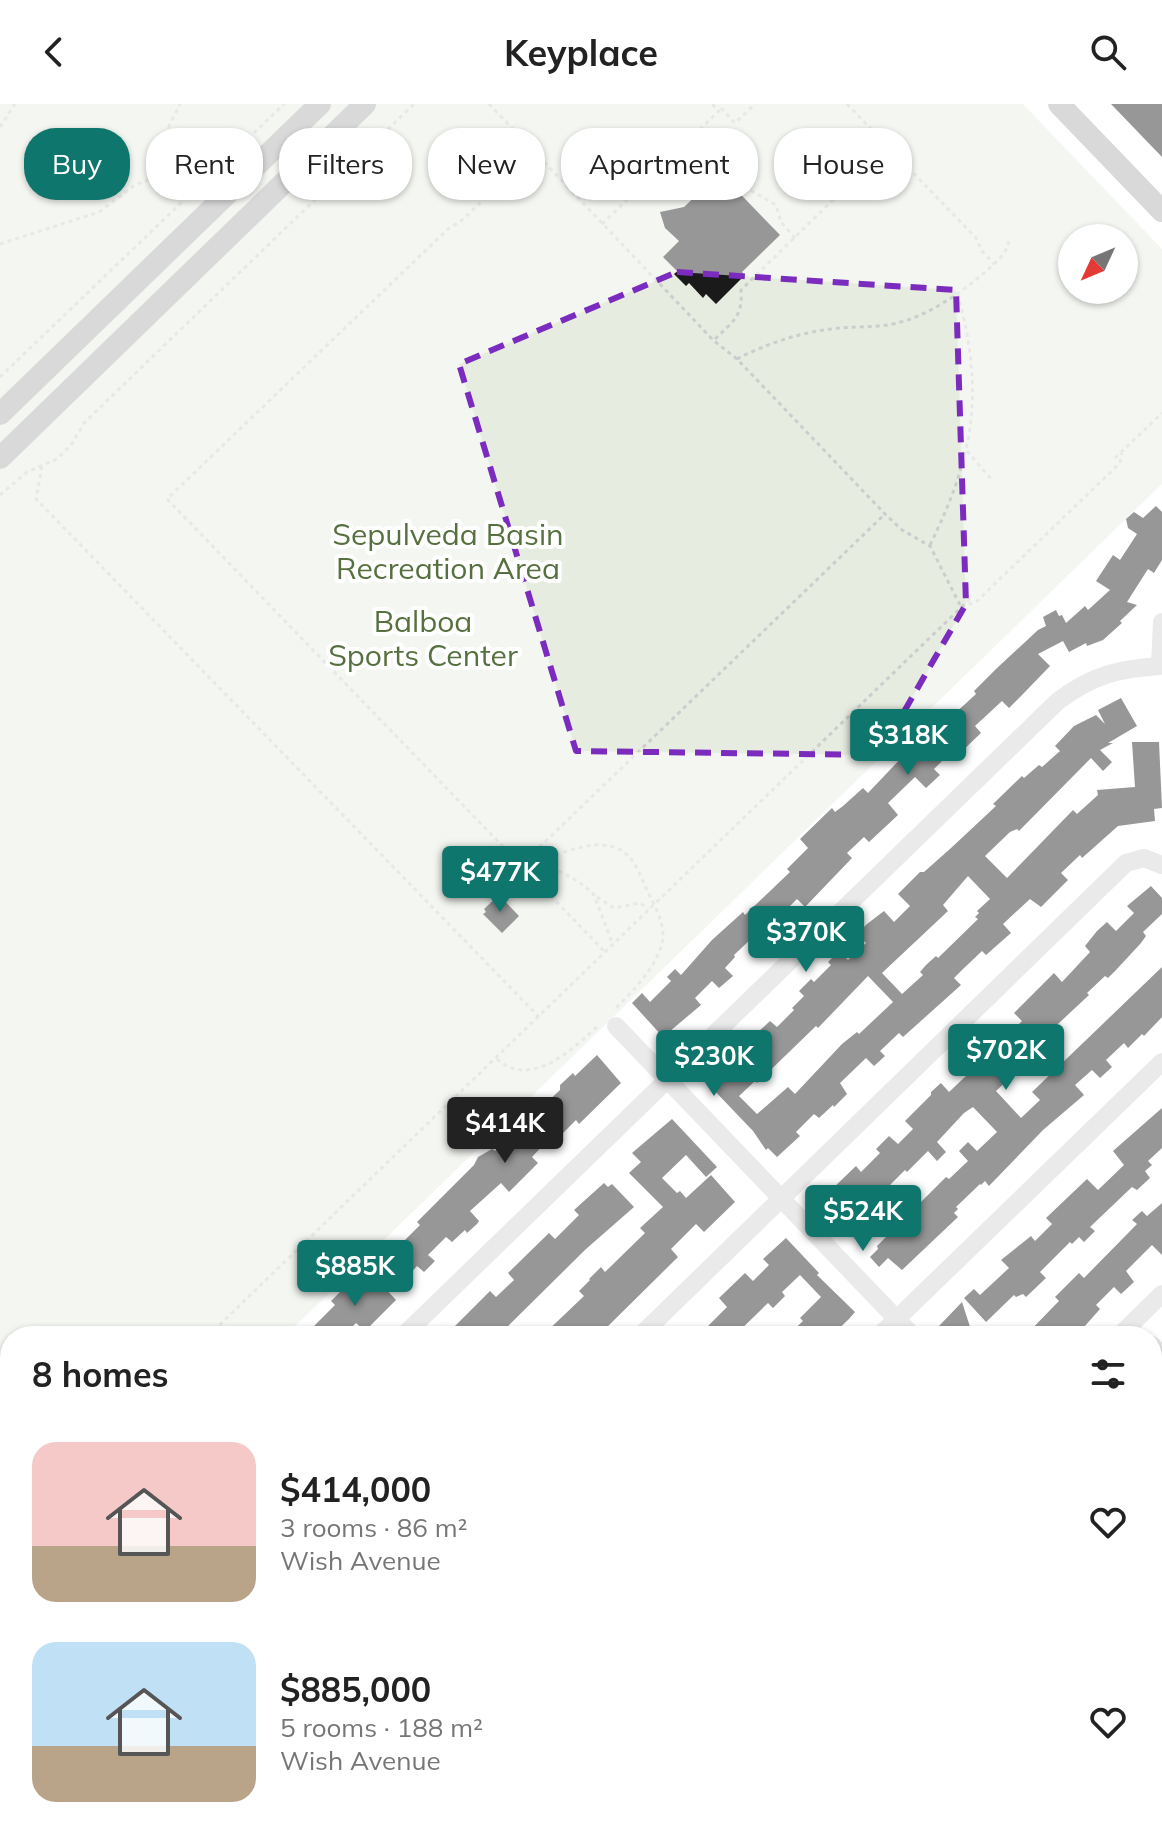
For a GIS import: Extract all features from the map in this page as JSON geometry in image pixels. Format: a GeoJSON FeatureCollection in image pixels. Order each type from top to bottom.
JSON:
{"type":"FeatureCollection","features":[{"type":"Feature","properties":{"kind":"main road"},"geometry":{"type":"LineString","coordinates":[[294,128],[320,104]]}},
{"type":"Feature","properties":{"kind":"main road"},"geometry":{"type":"LineString","coordinates":[[340,128],[365,104]]}},
{"type":"Feature","properties":{"kind":"main road"},"geometry":{"type":"LineString","coordinates":[[1059,104],[1162,211]]}},
{"type":"Feature","properties":{"kind":"main road"},"geometry":{"type":"LineString","coordinates":[[30,429],[4,410],[279,143]]}},
{"type":"Feature","properties":{"kind":"main road"},"geometry":{"type":"LineString","coordinates":[[0,458],[279,187]]}},
{"type":"Feature","properties":{"kind":"street"},"geometry":{"type":"LineString","coordinates":[[413,1326],[1058,701],[1079,685],[1107,672],[1161,667],[1162,622]]}},
{"type":"Feature","properties":{"kind":"street"},"geometry":{"type":"LineString","coordinates":[[650,1326],[1126,863],[1144,858],[1162,865]]}},
{"type":"Feature","properties":{"kind":"street"},"geometry":{"type":"LineString","coordinates":[[612,1021],[904,1326]]}},
{"type":"Feature","properties":{"kind":"street"},"geometry":{"type":"LineString","coordinates":[[890,1326],[1162,1062]]}},
{"type":"Feature","properties":{"kind":"street"},"geometry":{"type":"LineString","coordinates":[[1136,1326],[1162,1294]]}},
{"type":"Feature","properties":{"kind":"path"},"geometry":{"type":"LineString","coordinates":[[0,127],[15,104]]}},
{"type":"Feature","properties":{"kind":"path"},"geometry":{"type":"LineString","coordinates":[[0,244],[99,212],[135,185],[151,179],[172,147],[169,126],[180,104]]}},
{"type":"Feature","properties":{"kind":"path"},"geometry":{"type":"LineString","coordinates":[[0,377],[284,104]]}},
{"type":"Feature","properties":{"kind":"path"},"geometry":{"type":"LineString","coordinates":[[0,495],[17,478],[57,459],[71,445],[84,423],[414,104]]}},
{"type":"Feature","properties":{"kind":"path"},"geometry":{"type":"LineString","coordinates":[[490,104],[511,128]]}},
{"type":"Feature","properties":{"kind":"path"},"geometry":{"type":"LineString","coordinates":[[712,104],[735,123],[755,104]]}},
{"type":"Feature","properties":{"kind":"path"},"geometry":{"type":"LineString","coordinates":[[701,128],[725,104]]}},
{"type":"Feature","properties":{"kind":"path"},"geometry":{"type":"LineString","coordinates":[[847,104],[869,128]]}},
{"type":"Feature","properties":{"kind":"path"},"geometry":{"type":"LineString","coordinates":[[545,165],[885,514],[902,530],[930,546],[961,607]]}},
{"type":"Feature","properties":{"kind":"path"},"geometry":{"type":"LineString","coordinates":[[912,173],[976,238],[982,251],[994,264]]}},
{"type":"Feature","properties":{"kind":"path"},"geometry":{"type":"LineString","coordinates":[[758,195],[776,205],[781,222],[795,238]]}},
{"type":"Feature","properties":{"kind":"path"},"geometry":{"type":"LineString","coordinates":[[483,200],[448,229],[167,499],[605,952]]}},
{"type":"Feature","properties":{"kind":"path"},"geometry":{"type":"LineString","coordinates":[[602,224],[627,200]]}},
{"type":"Feature","properties":{"kind":"path"},"geometry":{"type":"LineString","coordinates":[[713,340],[737,317],[742,306],[741,290],[833,200]]}},
{"type":"Feature","properties":{"kind":"path"},"geometry":{"type":"LineString","coordinates":[[737,359],[758,348],[800,334],[834,328],[895,324],[919,316],[958,294],[994,264],[1008,250],[1009,240]]}},
{"type":"Feature","properties":{"kind":"path"},"geometry":{"type":"LineString","coordinates":[[930,546],[960,477],[967,451],[973,390],[971,351],[958,294]]}},
{"type":"Feature","properties":{"kind":"path"},"geometry":{"type":"LineString","coordinates":[[1115,458],[1162,413]]}},
{"type":"Feature","properties":{"kind":"path"},"geometry":{"type":"LineString","coordinates":[[967,451],[992,480]]}},
{"type":"Feature","properties":{"kind":"path"},"geometry":{"type":"LineString","coordinates":[[961,607],[976,602],[1120,463],[1122,451]]}},
{"type":"Feature","properties":{"kind":"path"},"geometry":{"type":"LineString","coordinates":[[42,466],[36,499],[539,1017]]}},
{"type":"Feature","properties":{"kind":"path"},"geometry":{"type":"LineString","coordinates":[[521,864],[885,514]]}},
{"type":"Feature","properties":{"kind":"path"},"geometry":{"type":"LineString","coordinates":[[218,1326],[973,596]]}},
{"type":"Feature","properties":{"kind":"path"},"geometry":{"type":"LineString","coordinates":[[496,1058],[505,1067],[513,1069],[543,1066],[612,1021],[660,951],[663,931],[660,915],[640,870],[632,858],[617,848],[601,844],[521,864]]}},
{"type":"Feature","properties":{"kind":"path"},"geometry":{"type":"LineString","coordinates":[[532,862],[559,869],[614,908],[640,903],[649,909]]}},
{"type":"Feature","properties":{"kind":"path"},"geometry":{"type":"LineString","coordinates":[[594,895],[608,927],[609,939],[614,943]]}},
{"type":"Feature","properties":{"kind":"highlighted area"},"geometry":{"type":"Polygon","coordinates":[[[677,272],[956,290],[966,604],[879,755],[576,751],[459,364],[677,272]]]}},
{"type":"Feature","properties":{"kind":"green space","name":"Sepulveda Basin Recreation Area"},"geometry":{"type":"Polygon","coordinates":[[[0,104],[1023,104],[1162,249],[1162,484],[295,1326],[0,1326],[0,104]]]}},
{"type":"Feature","properties":{"kind":"building"},"geometry":{"type":"Polygon","coordinates":[[[1111,104],[1162,104],[1162,157],[1111,104]]]}},
{"type":"Feature","properties":{"kind":"building"},"geometry":{"type":"Polygon","coordinates":[[[691,200],[746,200],[780,235],[742,272],[745,275],[716,304],[706,294],[703,298],[689,283],[686,286],[663,257],[679,241],[665,228],[660,212],[684,207],[691,200]]]}},
{"type":"Feature","properties":{"kind":"building"},"geometry":{"type":"Polygon","coordinates":[[[1156,506],[1162,512],[1162,560],[1154,573],[1148,569],[1127,602],[1137,605],[1120,621],[1122,623],[1103,640],[1087,646],[1086,643],[1069,652],[1063,641],[1038,654],[1050,666],[1023,694],[1009,708],[1002,701],[975,726],[981,733],[957,756],[952,751],[934,769],[940,775],[926,788],[915,777],[888,803],[898,815],[869,842],[864,837],[847,853],[852,858],[805,907],[797,899],[779,917],[783,922],[760,947],[752,938],[734,955],[725,968],[733,976],[719,988],[712,981],[695,998],[701,1005],[663,1037],[632,1003],[642,993],[650,1002],[671,981],[667,977],[675,969],[681,975],[712,940],[743,912],[745,915],[790,872],[787,869],[808,848],[800,839],[832,808],[835,812],[863,788],[868,793],[906,753],[915,750],[976,694],[974,691],[996,669],[1046,626],[1043,617],[1056,610],[1066,623],[1085,606],[1088,610],[1110,590],[1096,581],[1113,555],[1120,560],[1137,534],[1128,528],[1126,519],[1134,512],[1143,518],[1156,506]]]}},
{"type":"Feature","properties":{"kind":"building"},"geometry":{"type":"Polygon","coordinates":[[[1121,698],[1137,726],[1100,750],[1112,762],[1103,771],[1091,758],[1019,831],[1010,832],[985,856],[1007,878],[1073,810],[1077,814],[1098,795],[1097,790],[1135,787],[1132,742],[1159,742],[1162,808],[1154,809],[1155,821],[1118,826],[1082,858],[1080,855],[1061,873],[1068,880],[1041,907],[1030,899],[1003,924],[1011,933],[986,955],[982,951],[954,978],[961,985],[903,1037],[899,1033],[880,1051],[885,1056],[874,1066],[866,1058],[840,1083],[847,1094],[834,1107],[819,1118],[814,1114],[796,1132],[800,1136],[777,1157],[768,1148],[766,1150],[753,1131],[710,1086],[723,1073],[720,1071],[729,1063],[736,1069],[752,1053],[744,1045],[770,1021],[777,1027],[804,996],[799,991],[811,979],[814,982],[831,965],[828,962],[839,951],[848,960],[866,943],[857,934],[867,924],[884,911],[894,922],[910,906],[898,894],[996,806],[993,804],[1022,776],[1024,778],[1039,765],[1042,767],[1060,751],[1055,746],[1074,726],[1096,715],[1105,724],[1098,710],[1121,698]],[[968,876],[943,905],[948,911],[882,973],[902,994],[923,975],[920,972],[926,965],[936,956],[938,958],[978,919],[975,917],[979,913],[977,911],[990,899],[968,876]],[[868,976],[818,1028],[816,1026],[757,1083],[755,1081],[739,1096],[757,1114],[788,1087],[795,1094],[842,1044],[857,1032],[859,1034],[893,1002],[868,976]]]}},
{"type":"Feature","properties":{"kind":"building"},"geometry":{"type":"Polygon","coordinates":[[[1151,886],[1162,898],[1162,914],[1143,932],[1146,936],[1141,943],[1013,1066],[1018,1070],[996,1091],[1021,1118],[1040,1100],[1032,1092],[1162,967],[1162,1017],[1144,1036],[1142,1034],[1128,1048],[1124,1043],[1106,1060],[1112,1067],[1100,1078],[1092,1070],[1075,1085],[1084,1095],[1043,1130],[989,1186],[985,1181],[980,1184],[956,1207],[958,1209],[954,1213],[958,1217],[902,1270],[888,1258],[879,1267],[870,1257],[878,1249],[877,1246],[946,1177],[949,1179],[968,1161],[959,1151],[968,1142],[977,1151],[997,1132],[973,1107],[964,1113],[937,1142],[946,1152],[937,1161],[928,1151],[907,1172],[905,1170],[879,1196],[884,1202],[855,1238],[846,1228],[853,1221],[834,1202],[828,1194],[830,1191],[856,1166],[861,1172],[880,1153],[876,1149],[889,1136],[898,1144],[913,1129],[905,1121],[931,1092],[941,1083],[949,1092],[966,1076],[958,1068],[987,1042],[985,1040],[995,1031],[1004,1039],[1022,1021],[1014,1013],[1054,973],[1062,982],[1090,952],[1085,946],[1097,931],[1107,922],[1116,931],[1134,913],[1127,906],[1151,886]]]}},
{"type":"Feature","properties":{"kind":"building"},"geometry":{"type":"Polygon","coordinates":[[[499,895],[519,916],[502,933],[483,914],[486,912],[484,909],[499,895]]]}},
{"type":"Feature","properties":{"kind":"building"},"geometry":{"type":"Polygon","coordinates":[[[597,1055],[621,1083],[579,1124],[576,1120],[562,1134],[558,1129],[532,1157],[538,1163],[509,1192],[501,1183],[470,1211],[479,1221],[477,1224],[452,1242],[446,1237],[428,1255],[435,1261],[424,1272],[417,1266],[405,1279],[389,1262],[420,1225],[417,1222],[474,1165],[478,1157],[492,1149],[495,1151],[560,1090],[560,1085],[573,1073],[575,1076],[597,1055]]]}},
{"type":"Feature","properties":{"kind":"building"},"geometry":{"type":"Polygon","coordinates":[[[1162,1108],[1162,1148],[1148,1161],[1152,1165],[1145,1171],[1150,1178],[1137,1190],[1132,1187],[1090,1227],[1095,1231],[1084,1242],[1079,1237],[1072,1244],[1070,1242],[1040,1272],[1046,1278],[1026,1297],[1023,1294],[1014,1295],[986,1322],[964,1298],[974,1289],[980,1295],[1009,1268],[1001,1260],[1031,1236],[1035,1241],[1052,1224],[1046,1218],[1087,1179],[1098,1190],[1124,1165],[1113,1151],[1162,1108]]]}},
{"type":"Feature","properties":{"kind":"building"},"geometry":{"type":"Polygon","coordinates":[[[672,1119],[717,1167],[706,1177],[686,1155],[662,1178],[686,1198],[711,1175],[735,1202],[704,1232],[696,1224],[671,1249],[678,1257],[608,1326],[552,1326],[584,1296],[579,1291],[589,1279],[601,1267],[605,1272],[645,1233],[640,1228],[663,1207],[629,1173],[641,1162],[632,1153],[672,1119]]]}},
{"type":"Feature","properties":{"kind":"building"},"geometry":{"type":"Polygon","coordinates":[[[604,1183],[608,1187],[612,1184],[634,1207],[586,1249],[508,1326],[455,1326],[490,1291],[496,1297],[514,1280],[508,1273],[549,1233],[555,1239],[579,1215],[574,1210],[604,1183]]]}},
{"type":"Feature","properties":{"kind":"building"},"geometry":{"type":"Polygon","coordinates":[[[1162,1203],[1162,1255],[1152,1245],[1126,1271],[1134,1282],[1121,1294],[1114,1287],[1096,1305],[1100,1309],[1085,1326],[1035,1326],[1059,1301],[1055,1297],[1079,1273],[1084,1278],[1137,1224],[1132,1220],[1142,1211],[1147,1216],[1162,1203]]]}},
{"type":"Feature","properties":{"kind":"building"},"geometry":{"type":"Polygon","coordinates":[[[786,1238],[819,1273],[817,1275],[855,1312],[842,1326],[798,1326],[803,1321],[800,1318],[821,1297],[800,1275],[782,1292],[785,1296],[773,1308],[768,1303],[744,1326],[708,1326],[727,1307],[719,1298],[745,1273],[753,1281],[769,1265],[763,1259],[786,1238]]]}},
{"type":"Feature","properties":{"kind":"building"},"geometry":{"type":"Polygon","coordinates":[[[370,1272],[396,1300],[370,1326],[356,1323],[353,1326],[314,1326],[335,1305],[331,1301],[344,1288],[348,1292],[370,1272]]]}},
{"type":"Feature","properties":{"kind":"building"},"geometry":{"type":"Polygon","coordinates":[[[962,1302],[970,1326],[939,1326],[962,1302]]]}},
{"type":"Feature","properties":{"kind":"park label","name":"Balboa Sports Center"},"geometry":{"type":"Point","coordinates":[423,639]}}]}
